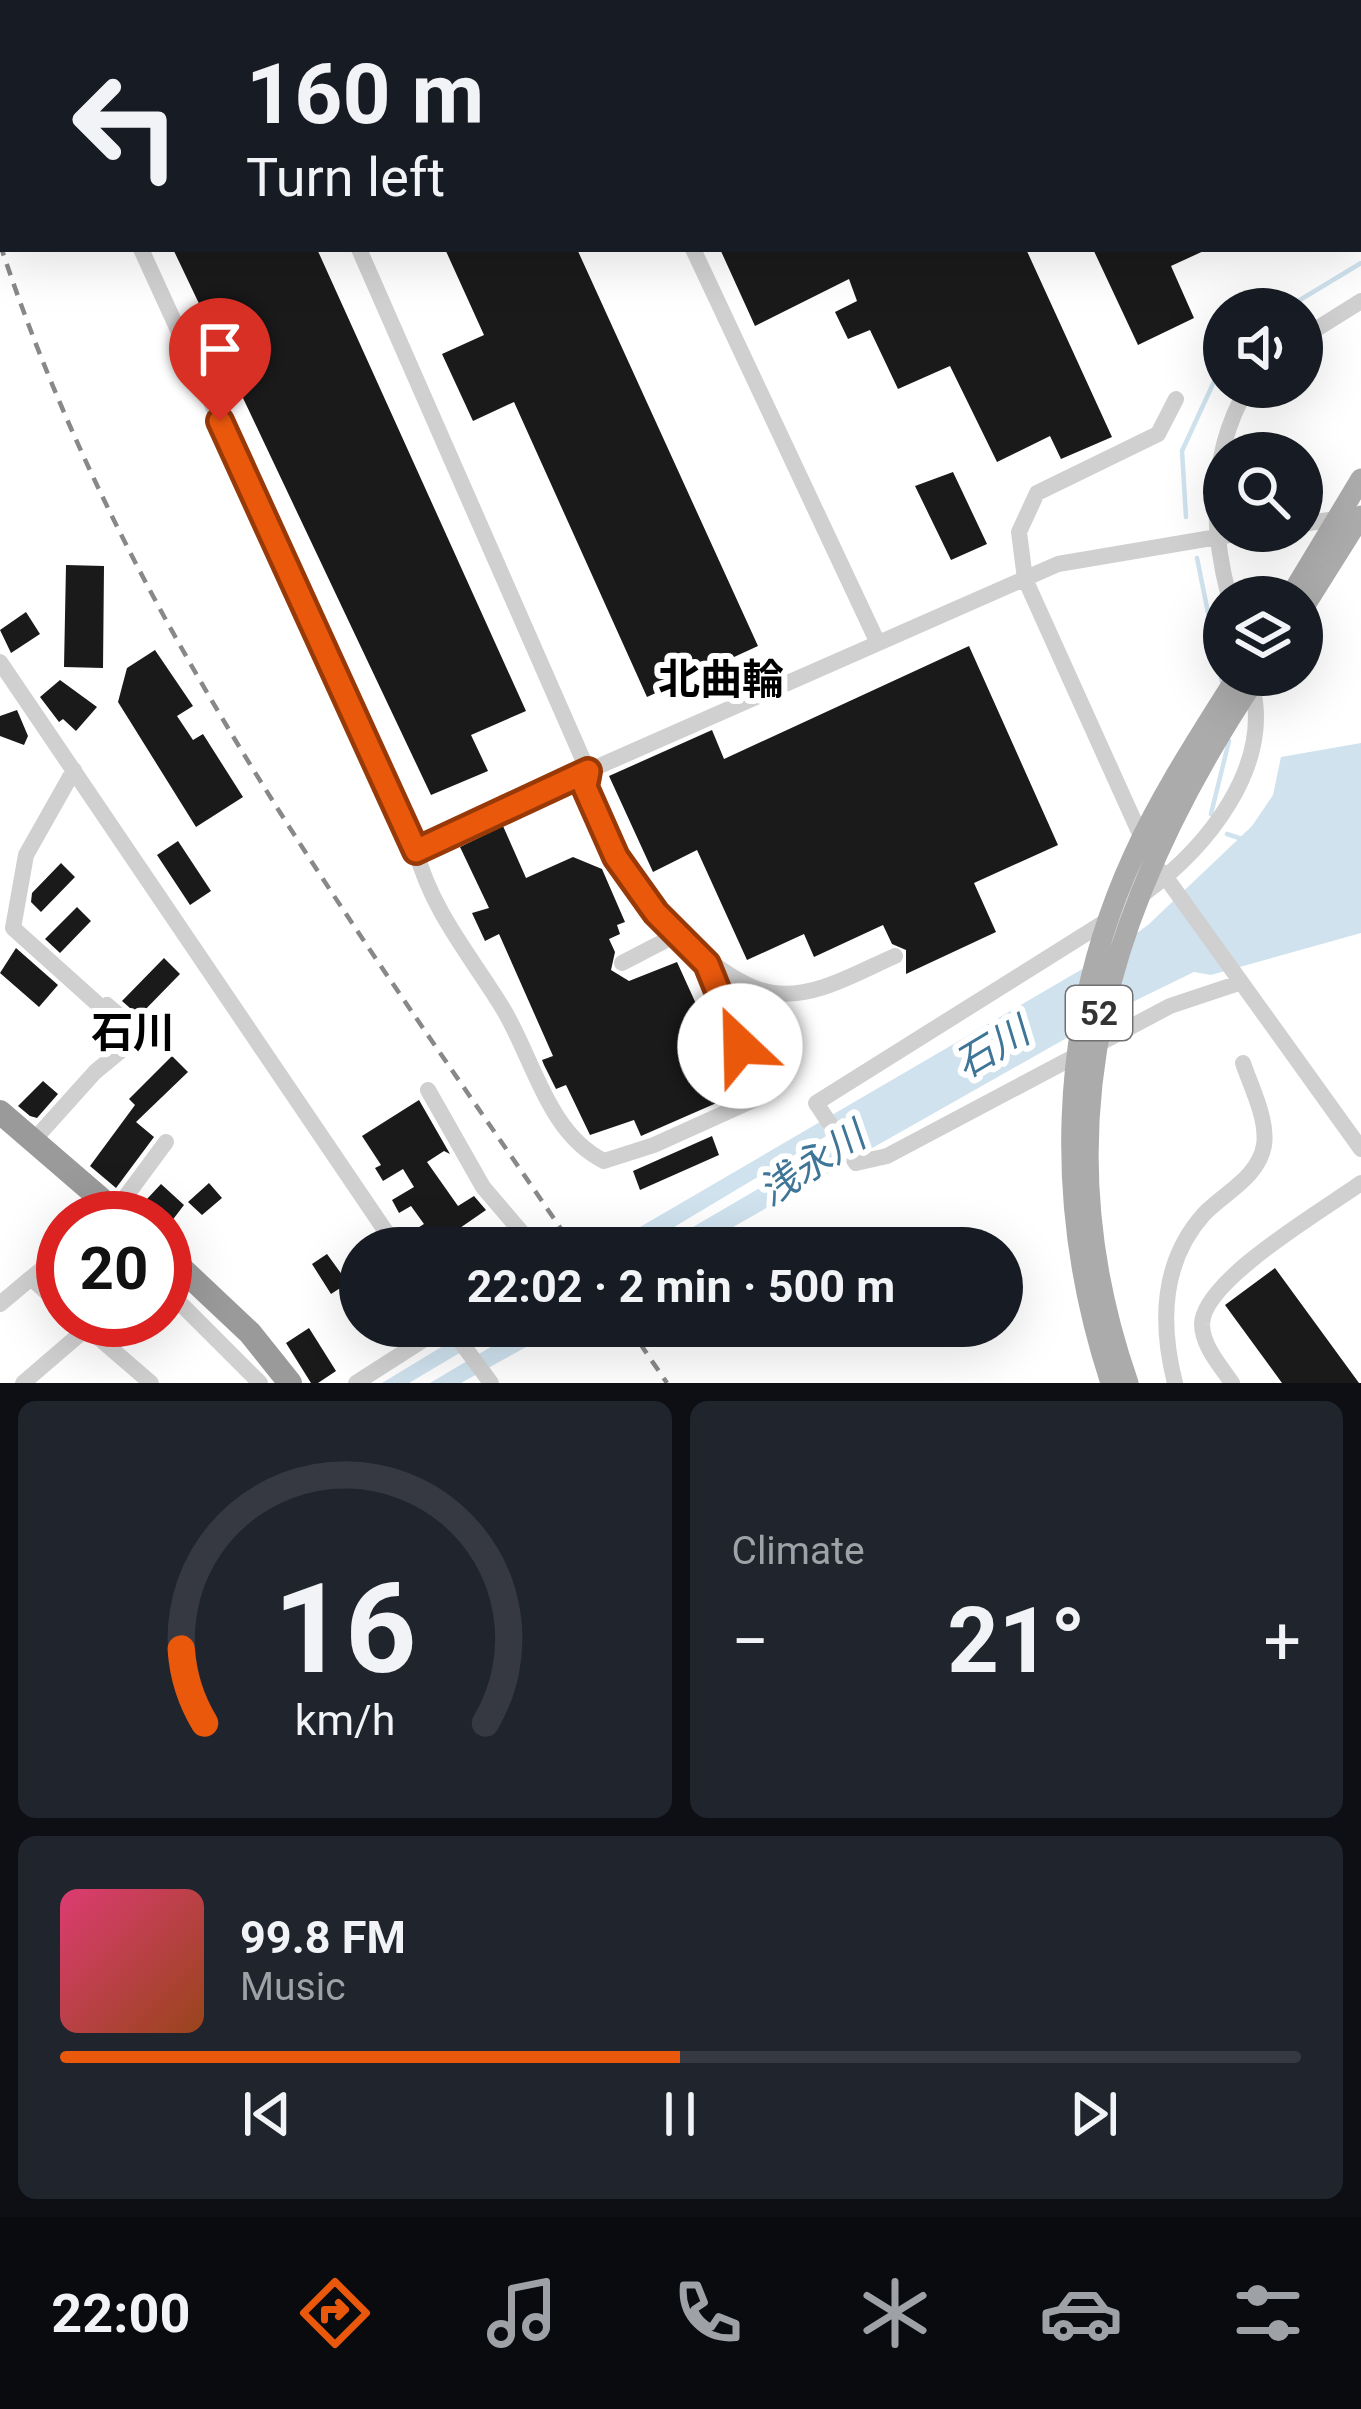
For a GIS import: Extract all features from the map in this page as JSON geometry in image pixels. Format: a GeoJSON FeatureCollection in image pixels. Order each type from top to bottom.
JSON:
{"type":"FeatureCollection","features":[{"type":"Feature","properties":{"kind":"highway"},"geometry":{"type":"LineString","coordinates":[[0,1112],[91,1191]]}},
{"type":"Feature","properties":{"kind":"highway"},"geometry":{"type":"LineString","coordinates":[[192,1278],[250,1333],[290,1383]]}},
{"type":"Feature","properties":{"kind":"main road"},"geometry":{"type":"LineString","coordinates":[[1303,576],[1361,479]]}},
{"type":"Feature","properties":{"kind":"main road"},"geometry":{"type":"LineString","coordinates":[[1323,577],[1361,516]]}},
{"type":"Feature","properties":{"kind":"main road","name":"52"},"geometry":{"type":"LineString","coordinates":[[1111,1383],[1075,1240],[1074,1060],[1100,940],[1132,857],[1169,785],[1225,696]]}},
{"type":"Feature","properties":{"kind":"main road","name":"52"},"geometry":{"type":"LineString","coordinates":[[1128,1383],[1097,1270],[1086,1177],[1100,1009],[1120,936],[1165,828],[1242,696]]}},
{"type":"Feature","properties":{"kind":"street"},"geometry":{"type":"LineString","coordinates":[[142,252],[416,851],[425,886],[504,1011],[553,1110],[585,1151],[604,1161],[654,1145],[758,1098],[759,1086],[707,964]]}},
{"type":"Feature","properties":{"kind":"street"},"geometry":{"type":"LineString","coordinates":[[360,252],[588,771],[585,787],[616,857],[707,964],[771,993],[824,988],[895,956]]}},
{"type":"Feature","properties":{"kind":"street"},"geometry":{"type":"LineString","coordinates":[[694,252],[877,641]]}},
{"type":"Feature","properties":{"kind":"street"},"geometry":{"type":"LineString","coordinates":[[1323,325],[1361,301]]}},
{"type":"Feature","properties":{"kind":"street"},"geometry":{"type":"LineString","coordinates":[[1175,399],[1158,434],[1036,493],[1019,532],[1025,579],[1110,778],[1166,879],[1361,1149]]}},
{"type":"Feature","properties":{"kind":"street"},"geometry":{"type":"LineString","coordinates":[[1323,521],[1361,516]]}},
{"type":"Feature","properties":{"kind":"street"},"geometry":{"type":"LineString","coordinates":[[416,851],[1058,564],[1203,539]]}},
{"type":"Feature","properties":{"kind":"street"},"geometry":{"type":"LineString","coordinates":[[0,662],[383,1227]]}},
{"type":"Feature","properties":{"kind":"street"},"geometry":{"type":"LineString","coordinates":[[1238,982],[1170,1006],[887,1156],[856,1163],[816,1103],[1100,926],[1166,879],[1223,812],[1252,758],[1257,738],[1255,696]]}},
{"type":"Feature","properties":{"kind":"street"},"geometry":{"type":"LineString","coordinates":[[33,1141],[95,1072],[141,1034],[107,1005],[103,1008],[13,928],[26,855],[74,770]]}},
{"type":"Feature","properties":{"kind":"street"},"geometry":{"type":"LineString","coordinates":[[622,963],[677,934]]}},
{"type":"Feature","properties":{"kind":"street"},"geometry":{"type":"LineString","coordinates":[[1174,1383],[1164,1321],[1168,1282],[1179,1251],[1203,1215],[1259,1160],[1265,1142],[1244,1063]]}},
{"type":"Feature","properties":{"kind":"street"},"geometry":{"type":"LineString","coordinates":[[428,1090],[483,1187],[517,1227]]}},
{"type":"Feature","properties":{"kind":"street"},"geometry":{"type":"LineString","coordinates":[[134,1191],[166,1142]]}},
{"type":"Feature","properties":{"kind":"street"},"geometry":{"type":"LineString","coordinates":[[1232,1383],[1206,1345],[1202,1327],[1212,1295],[1361,1184]]}},
{"type":"Feature","properties":{"kind":"street"},"geometry":{"type":"LineString","coordinates":[[0,1304],[36,1274]]}},
{"type":"Feature","properties":{"kind":"street"},"geometry":{"type":"LineString","coordinates":[[31,1278],[36,1282]]}},
{"type":"Feature","properties":{"kind":"street"},"geometry":{"type":"LineString","coordinates":[[192,1315],[260,1383]]}},
{"type":"Feature","properties":{"kind":"street"},"geometry":{"type":"LineString","coordinates":[[23,1383],[59,1347]]}},
{"type":"Feature","properties":{"kind":"street"},"geometry":{"type":"LineString","coordinates":[[108,1347],[147,1382]]}},
{"type":"Feature","properties":{"kind":"street"},"geometry":{"type":"LineString","coordinates":[[356,1383],[418,1347]]}},
{"type":"Feature","properties":{"kind":"street"},"geometry":{"type":"LineString","coordinates":[[464,1347],[487,1378]]}},
{"type":"Feature","properties":{"kind":"water","name":"浅永川"},"geometry":{"type":"Polygon","coordinates":[[[1361,743],[1361,933],[1211,975],[1194,972],[1116,1010],[733,1227],[693,1227],[830,1147],[839,1148],[862,1134],[853,1120],[674,1227],[640,1227],[1108,954],[1148,925],[1252,826],[1273,795],[1281,757],[1361,743]]]}},
{"type":"Feature","properties":{"kind":"water"},"geometry":{"type":"Polygon","coordinates":[[[441,1347],[470,1347],[409,1383],[382,1383],[441,1347]]]}},
{"type":"Feature","properties":{"kind":"water"},"geometry":{"type":"Polygon","coordinates":[[[491,1347],[526,1347],[461,1383],[430,1383],[491,1347]]]}},
{"type":"Feature","properties":{"kind":"building"},"geometry":{"type":"Polygon","coordinates":[[[174,252],[318,252],[526,711],[471,735],[488,771],[431,795],[234,379],[218,387],[198,343],[214,335],[174,252]]]}},
{"type":"Feature","properties":{"kind":"building"},"geometry":{"type":"Polygon","coordinates":[[[446,252],[578,252],[758,646],[647,697],[514,402],[473,421],[442,354],[484,335],[446,252]]]}},
{"type":"Feature","properties":{"kind":"building"},"geometry":{"type":"Polygon","coordinates":[[[721,252],[1027,252],[1112,437],[1061,459],[1050,436],[997,462],[950,366],[898,389],[870,330],[848,339],[835,312],[857,301],[849,279],[755,326],[721,252]]]}},
{"type":"Feature","properties":{"kind":"building"},"geometry":{"type":"Polygon","coordinates":[[[1094,252],[1201,252],[1171,266],[1194,318],[1138,345],[1094,252]]]}},
{"type":"Feature","properties":{"kind":"building"},"geometry":{"type":"Polygon","coordinates":[[[953,472],[987,544],[951,560],[915,486],[953,472]]]}},
{"type":"Feature","properties":{"kind":"building"},"geometry":{"type":"Polygon","coordinates":[[[66,565],[104,566],[103,668],[64,667],[66,565]]]}},
{"type":"Feature","properties":{"kind":"building"},"geometry":{"type":"Polygon","coordinates":[[[26,612],[40,634],[11,653],[0,630],[26,612]]]}},
{"type":"Feature","properties":{"kind":"building"},"geometry":{"type":"Polygon","coordinates":[[[969,646],[1058,845],[974,883],[996,932],[906,974],[906,950],[892,944],[883,925],[814,957],[804,934],[747,960],[697,850],[653,872],[609,776],[712,730],[724,759],[969,646]]]}},
{"type":"Feature","properties":{"kind":"building"},"geometry":{"type":"Polygon","coordinates":[[[155,650],[193,706],[177,716],[193,740],[203,734],[243,797],[196,827],[118,702],[127,668],[155,650]]]}},
{"type":"Feature","properties":{"kind":"building"},"geometry":{"type":"Polygon","coordinates":[[[60,680],[97,707],[76,731],[63,719],[59,722],[40,697],[60,680]]]}},
{"type":"Feature","properties":{"kind":"building"},"geometry":{"type":"Polygon","coordinates":[[[17,710],[28,736],[24,745],[0,736],[0,716],[17,710]]]}},
{"type":"Feature","properties":{"kind":"building"},"geometry":{"type":"Polygon","coordinates":[[[503,826],[526,878],[573,857],[602,869],[625,922],[617,925],[620,934],[609,939],[615,952],[611,970],[629,981],[677,962],[737,1094],[641,1136],[634,1120],[590,1135],[566,1085],[556,1089],[544,1065],[542,1060],[553,1056],[499,934],[485,941],[472,913],[489,908],[460,847],[503,826]]]}},
{"type":"Feature","properties":{"kind":"building"},"geometry":{"type":"Polygon","coordinates":[[[178,841],[211,891],[190,905],[157,855],[178,841]]]}},
{"type":"Feature","properties":{"kind":"building"},"geometry":{"type":"Polygon","coordinates":[[[61,863],[75,877],[41,912],[31,902],[32,893],[61,863]]]}},
{"type":"Feature","properties":{"kind":"building"},"geometry":{"type":"Polygon","coordinates":[[[77,907],[91,921],[60,953],[45,939],[77,907]]]}},
{"type":"Feature","properties":{"kind":"building"},"geometry":{"type":"Polygon","coordinates":[[[16,948],[58,985],[39,1007],[0,973],[16,948]]]}},
{"type":"Feature","properties":{"kind":"building"},"geometry":{"type":"Polygon","coordinates":[[[164,958],[180,974],[139,1016],[122,1001],[164,958]]]}},
{"type":"Feature","properties":{"kind":"building"},"geometry":{"type":"Polygon","coordinates":[[[172,1056],[188,1072],[136,1122],[154,1137],[116,1188],[90,1166],[135,1105],[129,1099],[172,1056]]]}},
{"type":"Feature","properties":{"kind":"building"},"geometry":{"type":"Polygon","coordinates":[[[43,1081],[58,1094],[37,1118],[18,1106],[43,1081]]]}},
{"type":"Feature","properties":{"kind":"building"},"geometry":{"type":"Polygon","coordinates":[[[419,1100],[450,1154],[444,1151],[427,1162],[458,1206],[474,1196],[486,1210],[461,1227],[419,1227],[424,1224],[411,1206],[399,1213],[392,1200],[414,1187],[403,1169],[383,1181],[375,1168],[381,1165],[362,1136],[419,1100]]]}},
{"type":"Feature","properties":{"kind":"building"},"geometry":{"type":"Polygon","coordinates":[[[712,1136],[719,1155],[640,1190],[633,1171],[712,1136]]]}},
{"type":"Feature","properties":{"kind":"building"},"geometry":{"type":"Polygon","coordinates":[[[209,1183],[222,1198],[202,1215],[192,1206],[192,1198],[209,1183]]]}},
{"type":"Feature","properties":{"kind":"building"},"geometry":{"type":"Polygon","coordinates":[[[327,1254],[339,1271],[339,1289],[331,1294],[312,1264],[327,1254]]]}},
{"type":"Feature","properties":{"kind":"building"},"geometry":{"type":"Polygon","coordinates":[[[1275,1268],[1359,1383],[1282,1383],[1225,1305],[1275,1268]]]}},
{"type":"Feature","properties":{"kind":"building"},"geometry":{"type":"Polygon","coordinates":[[[309,1328],[336,1371],[318,1383],[311,1383],[286,1343],[309,1328]]]}},
{"type":"Feature","properties":{"kind":"waterway"},"geometry":{"type":"LineString","coordinates":[[1320,288],[1361,263]]}},
{"type":"Feature","properties":{"kind":"waterway"},"geometry":{"type":"LineString","coordinates":[[1186,517],[1182,451],[1203,406]]}},
{"type":"Feature","properties":{"kind":"waterway"},"geometry":{"type":"LineString","coordinates":[[1197,558],[1203,588]]}},
{"type":"Feature","properties":{"kind":"waterway"},"geometry":{"type":"LineString","coordinates":[[1211,814],[1229,741]]}},
{"type":"Feature","properties":{"kind":"waterway"},"geometry":{"type":"LineString","coordinates":[[1227,834],[1245,840]]}},
{"type":"Feature","properties":{"kind":"railway"},"geometry":{"type":"LineString","coordinates":[[3,252],[51,382],[111,514],[178,642],[328,887],[560,1227]]}},
{"type":"Feature","properties":{"kind":"railway"},"geometry":{"type":"LineString","coordinates":[[642,1347],[667,1383]]}},
{"type":"Feature","properties":{"kind":"district","name":"北曲輪"},"geometry":{"type":"Point","coordinates":[721,679]}},
{"type":"Feature","properties":{"kind":"district","name":"石川"},"geometry":{"type":"Point","coordinates":[133,1032]}},
{"type":"Feature","properties":{"kind":"route"},"geometry":{"type":"LineString","coordinates":[[220,421],[416,851],[588,771],[585,787],[616,857],[656,913],[707,964],[740,1046]]}}]}
